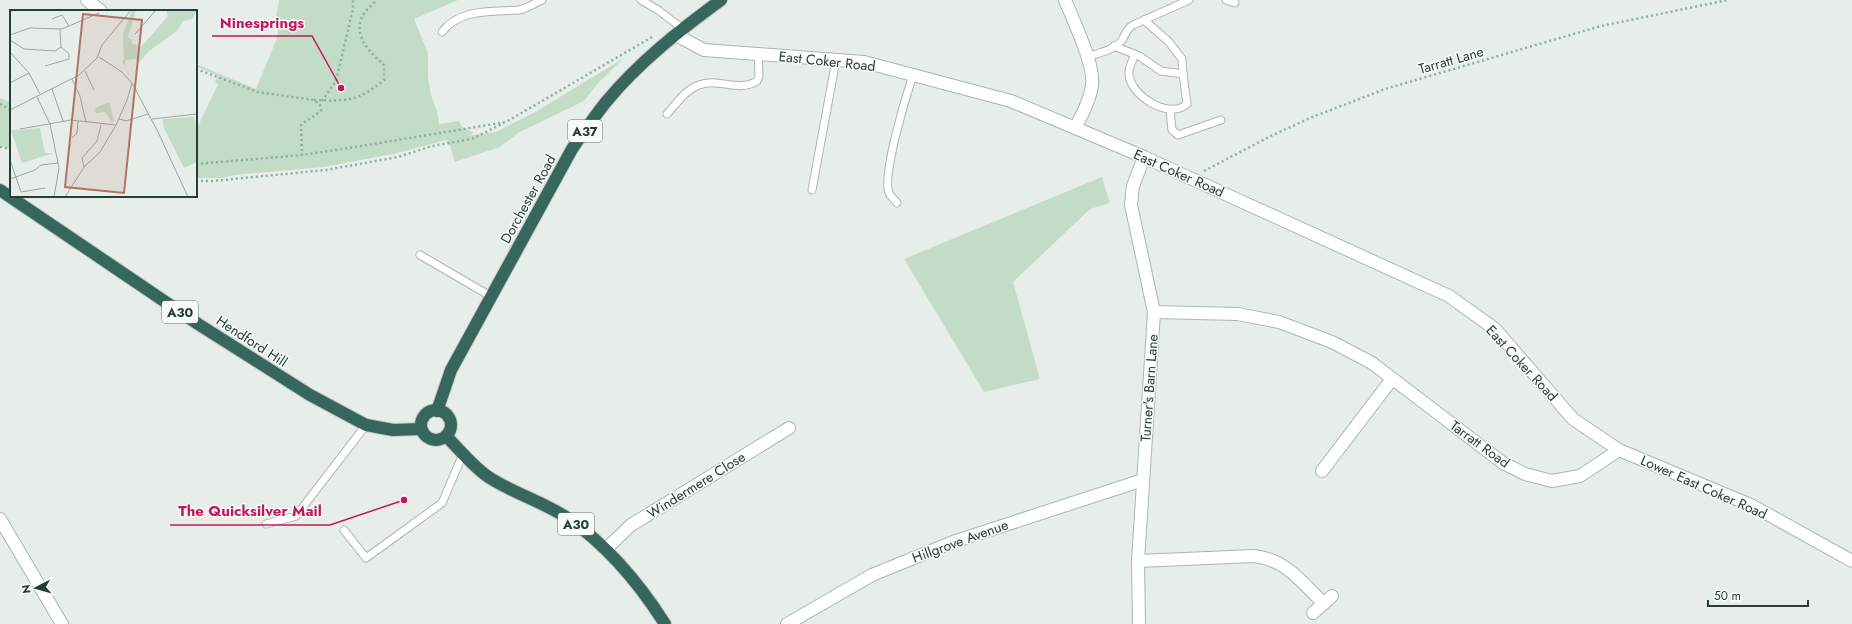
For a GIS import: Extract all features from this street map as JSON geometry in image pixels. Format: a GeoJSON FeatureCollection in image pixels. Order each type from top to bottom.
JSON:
{"type":"FeatureCollection","features":[{"type":"Feature","properties":{"kind":"highway","name":"Dorchester Road"},"geometry":{"type":"LineString","coordinates":[[437,411],[451,370],[572,149],[606,102],[630,76],[679,32],[721,0]]}},
{"type":"Feature","properties":{"kind":"highway","name":"Hendford Hill"},"geometry":{"type":"LineString","coordinates":[[0,190],[10,197]]}},
{"type":"Feature","properties":{"kind":"highway","name":"Hendford Hill"},"geometry":{"type":"LineString","coordinates":[[10,197],[198,324],[303,391],[366,424],[393,430],[421,429]]}},
{"type":"Feature","properties":{"kind":"highway"},"geometry":{"type":"LineString","coordinates":[[437,411],[445,414],[448,418],[450,427],[446,436],[438,440],[432,440],[424,434],[421,429],[424,416],[428,413],[437,411]]}},
{"type":"Feature","properties":{"kind":"highway","name":"A30"},"geometry":{"type":"LineString","coordinates":[[446,436],[489,478],[545,505],[568,518],[606,549],[633,578],[665,624]]}},
{"type":"Feature","properties":{"kind":"street"},"geometry":{"type":"LineString","coordinates":[[87,0],[100,10]]}},
{"type":"Feature","properties":{"kind":"street"},"geometry":{"type":"LineString","coordinates":[[1065,0],[1087,56],[1092,84],[1089,99],[1075,128]]}},
{"type":"Feature","properties":{"kind":"street","name":"East Coker Road"},"geometry":{"type":"LineString","coordinates":[[679,32],[704,50],[864,62],[1011,101],[1144,157],[1449,296],[1495,329],[1573,419],[1619,450]]}},
{"type":"Feature","properties":{"kind":"street","name":"Turner's Barn Lane"},"geometry":{"type":"LineString","coordinates":[[1139,624],[1138,561],[1154,312],[1131,205],[1133,186],[1144,157]]}},
{"type":"Feature","properties":{"kind":"street","name":"Tarratt Road"},"geometry":{"type":"LineString","coordinates":[[1154,312],[1238,314],[1279,322],[1332,342],[1372,364],[1503,463],[1525,474],[1552,481],[1580,476],[1619,450]]}},
{"type":"Feature","properties":{"kind":"street"},"geometry":{"type":"LineString","coordinates":[[1322,471],[1392,379]]}},
{"type":"Feature","properties":{"kind":"street","name":"Windermere Close"},"geometry":{"type":"LineString","coordinates":[[606,549],[628,528],[641,519],[789,428]]}},
{"type":"Feature","properties":{"kind":"street","name":"Lower East Coker Road"},"geometry":{"type":"LineString","coordinates":[[1619,450],[1753,506],[1852,561]]}},
{"type":"Feature","properties":{"kind":"street","name":"Hillgrove Avenue"},"geometry":{"type":"LineString","coordinates":[[787,624],[872,575],[953,542],[1143,480]]}},
{"type":"Feature","properties":{"kind":"street"},"geometry":{"type":"LineString","coordinates":[[0,519],[62,624]]}},
{"type":"Feature","properties":{"kind":"street"},"geometry":{"type":"LineString","coordinates":[[1138,561],[1254,556],[1266,557],[1292,571],[1328,600],[1313,613]]}},
{"type":"Feature","properties":{"kind":"lane"},"geometry":{"type":"LineString","coordinates":[[442,32],[447,25],[461,18],[486,11],[521,10],[542,0]]}},
{"type":"Feature","properties":{"kind":"lane"},"geometry":{"type":"LineString","coordinates":[[641,0],[658,10],[679,32]]}},
{"type":"Feature","properties":{"kind":"lane"},"geometry":{"type":"LineString","coordinates":[[1087,56],[1114,46],[1121,41],[1127,28],[1189,0]]}},
{"type":"Feature","properties":{"kind":"lane"},"geometry":{"type":"LineString","coordinates":[[1226,0],[1235,3]]}},
{"type":"Feature","properties":{"kind":"lane"},"geometry":{"type":"LineString","coordinates":[[1135,54],[1128,73],[1134,87],[1154,106],[1170,110],[1182,108],[1186,104],[1182,59],[1169,42],[1144,20]]}},
{"type":"Feature","properties":{"kind":"lane"},"geometry":{"type":"LineString","coordinates":[[1114,46],[1135,54],[1162,71],[1183,74]]}},
{"type":"Feature","properties":{"kind":"lane"},"geometry":{"type":"LineString","coordinates":[[667,114],[683,95],[700,84],[710,83],[745,87],[757,81],[759,76],[758,54]]}},
{"type":"Feature","properties":{"kind":"lane"},"geometry":{"type":"LineString","coordinates":[[812,190],[836,60]]}},
{"type":"Feature","properties":{"kind":"lane"},"geometry":{"type":"LineString","coordinates":[[897,203],[889,193],[888,181],[900,118],[913,75]]}},
{"type":"Feature","properties":{"kind":"lane"},"geometry":{"type":"LineString","coordinates":[[1170,110],[1172,130],[1178,134],[1221,120]]}},
{"type":"Feature","properties":{"kind":"lane"},"geometry":{"type":"LineString","coordinates":[[420,255],[492,297]]}},
{"type":"Feature","properties":{"kind":"lane"},"geometry":{"type":"LineString","coordinates":[[266,524],[296,516],[366,424]]}},
{"type":"Feature","properties":{"kind":"lane"},"geometry":{"type":"LineString","coordinates":[[344,530],[366,558],[442,503],[463,454]]}},
{"type":"Feature","properties":{"kind":"path"},"geometry":{"type":"LineString","coordinates":[[302,154],[300,125],[308,119],[316,116],[321,110],[320,104],[336,81],[353,9],[353,0]]}},
{"type":"Feature","properties":{"kind":"path"},"geometry":{"type":"LineString","coordinates":[[197,69],[258,92],[313,100],[346,101],[370,92],[384,80],[384,65],[367,49],[360,33],[362,17],[376,0]]}},
{"type":"Feature","properties":{"kind":"path","name":"Tarratt Lane"},"geometry":{"type":"LineString","coordinates":[[1195,180],[1204,171],[1271,136],[1310,118],[1385,89],[1601,26],[1728,0]]}},
{"type":"Feature","properties":{"kind":"path"},"geometry":{"type":"LineString","coordinates":[[197,181],[212,181],[326,170],[398,157],[432,146],[472,139],[506,122],[656,35]]}},
{"type":"Feature","properties":{"kind":"path"},"geometry":{"type":"LineString","coordinates":[[313,100],[320,104]]}},
{"type":"Feature","properties":{"kind":"path"},"geometry":{"type":"LineString","coordinates":[[0,104],[10,109]]}},
{"type":"Feature","properties":{"kind":"path"},"geometry":{"type":"LineString","coordinates":[[197,164],[302,154],[506,122]]}},
{"type":"Feature","properties":{"kind":"path"},"geometry":{"type":"LineString","coordinates":[[0,147],[10,149]]}},
{"type":"Feature","properties":{"kind":"green space"},"geometry":{"type":"Polygon","coordinates":[[[279,0],[458,0],[414,19],[428,53],[428,77],[439,124],[459,121],[462,127],[474,133],[467,136],[496,132],[537,111],[624,58],[598,83],[584,101],[518,133],[500,147],[455,162],[450,146],[446,140],[398,153],[324,167],[235,175],[221,178],[197,178],[197,125],[199,124],[218,84],[215,82],[218,76],[197,66],[197,64],[256,89],[277,38],[279,22],[276,18],[279,0]]]}},
{"type":"Feature","properties":{"kind":"green space"},"geometry":{"type":"Polygon","coordinates":[[[0,98],[10,102],[10,149],[0,146],[0,98]]]}},
{"type":"Feature","properties":{"kind":"green space"},"geometry":{"type":"Polygon","coordinates":[[[1102,177],[1110,203],[1090,209],[1013,282],[1040,379],[984,392],[904,259],[1102,177]]]}},
{"type":"Feature","properties":{"kind":"place","name":"Ninesprings"},"geometry":{"type":"Point","coordinates":[341,88]}},
{"type":"Feature","properties":{"kind":"place","name":"The Quicksilver Mail"},"geometry":{"type":"Point","coordinates":[404,500]}}]}
